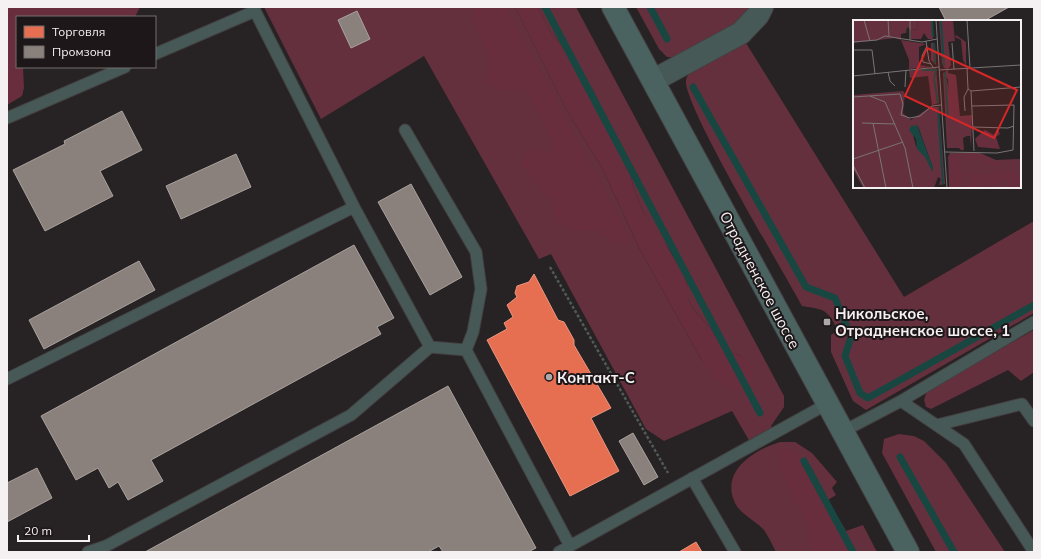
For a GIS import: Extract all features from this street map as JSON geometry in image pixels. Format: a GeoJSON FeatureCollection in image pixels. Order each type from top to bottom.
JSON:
{"type":"FeatureCollection","features":[{"type":"Feature","properties":{"kind":"main road","name":"Отрадненское шоссе"},"geometry":{"type":"LineString","coordinates":[[613,7],[654,80],[842,432],[908,552]]}},
{"type":"Feature","properties":{"kind":"street"},"geometry":{"type":"LineString","coordinates":[[654,80],[741,33],[758,15],[762,7]]}},
{"type":"Feature","properties":{"kind":"lane"},"geometry":{"type":"LineString","coordinates":[[156,54],[254,9],[354,207],[430,347]]}},
{"type":"Feature","properties":{"kind":"lane"},"geometry":{"type":"LineString","coordinates":[[7,118],[123,68]]}},
{"type":"Feature","properties":{"kind":"lane"},"geometry":{"type":"LineString","coordinates":[[405,130],[476,252],[481,289],[473,332],[466,350],[570,546]]}},
{"type":"Feature","properties":{"kind":"lane"},"geometry":{"type":"LineString","coordinates":[[7,379],[354,207]]}},
{"type":"Feature","properties":{"kind":"lane"},"geometry":{"type":"LineString","coordinates":[[842,432],[901,401],[1034,322]]}},
{"type":"Feature","properties":{"kind":"lane"},"geometry":{"type":"LineString","coordinates":[[88,552],[106,546],[351,415],[430,347],[466,350]]}},
{"type":"Feature","properties":{"kind":"lane"},"geometry":{"type":"LineString","coordinates":[[901,401],[964,444],[1034,552]]}},
{"type":"Feature","properties":{"kind":"lane"},"geometry":{"type":"LineString","coordinates":[[559,552],[827,404]]}},
{"type":"Feature","properties":{"kind":"lane"},"geometry":{"type":"LineString","coordinates":[[937,425],[1022,404],[1034,421]]}},
{"type":"Feature","properties":{"kind":"lane"},"geometry":{"type":"LineString","coordinates":[[692,478],[735,552]]}},
{"type":"Feature","properties":{"kind":"path"},"geometry":{"type":"LineString","coordinates":[[550,267],[676,487]]}},
{"type":"Feature","properties":{"kind":"shaded area"},"geometry":{"type":"Polygon","coordinates":[[[7,7],[140,7],[136,16],[16,16],[16,68],[23,68],[24,88],[22,96],[7,105],[7,7]]]}},
{"type":"Feature","properties":{"kind":"shaded area"},"geometry":{"type":"Polygon","coordinates":[[[264,7],[515,7],[567,111],[602,168],[639,248],[701,359],[709,368],[741,356],[729,352],[721,346],[711,329],[693,309],[688,299],[688,287],[678,262],[643,212],[634,189],[625,156],[612,135],[593,89],[584,83],[569,54],[550,31],[538,7],[576,7],[784,396],[784,407],[771,426],[773,430],[750,442],[732,411],[664,441],[646,429],[551,254],[539,259],[424,56],[321,119],[264,7]]]}},
{"type":"Feature","properties":{"kind":"shaded area"},"geometry":{"type":"Polygon","coordinates":[[[476,7],[506,7],[629,237],[626,242],[612,241],[599,230],[577,231],[558,222],[551,201],[523,167],[523,155],[532,149],[542,154],[552,148],[550,136],[525,88],[504,91],[485,83],[490,61],[473,20],[476,7]]]}},
{"type":"Feature","properties":{"kind":"shaded area"},"geometry":{"type":"Polygon","coordinates":[[[515,7],[538,7],[550,31],[569,54],[584,83],[593,89],[612,135],[625,156],[634,189],[643,212],[657,230],[683,273],[688,287],[688,299],[693,309],[711,329],[721,346],[729,352],[741,356],[750,363],[753,373],[749,385],[739,390],[727,388],[716,379],[701,359],[639,248],[602,168],[567,111],[515,7]]]}},
{"type":"Feature","properties":{"kind":"shaded area"},"geometry":{"type":"Polygon","coordinates":[[[636,7],[750,7],[733,27],[678,58],[667,57],[659,49],[636,7]]]}},
{"type":"Feature","properties":{"kind":"shaded area"},"geometry":{"type":"Polygon","coordinates":[[[746,43],[904,297],[1034,221],[1034,313],[866,410],[853,401],[831,352],[831,335],[838,330],[831,318],[824,311],[802,306],[716,153],[689,95],[686,80],[694,69],[712,58],[746,43]]]}},
{"type":"Feature","properties":{"kind":"shaded area"},"geometry":{"type":"Polygon","coordinates":[[[1034,330],[1034,372],[1021,381],[1008,370],[931,409],[926,407],[924,400],[927,391],[1034,330]]]}},
{"type":"Feature","properties":{"kind":"shaded area"},"geometry":{"type":"Polygon","coordinates":[[[899,434],[914,436],[924,441],[946,463],[1005,552],[936,552],[882,453],[884,439],[899,434]]]}},
{"type":"Feature","properties":{"kind":"shaded area"},"geometry":{"type":"Polygon","coordinates":[[[780,442],[795,442],[812,453],[837,482],[832,488],[836,495],[828,500],[846,531],[863,525],[877,552],[776,552],[764,530],[737,507],[732,492],[732,481],[736,472],[750,456],[760,450],[780,442]]]}},
{"type":"Feature","properties":{"kind":"shaded area"},"geometry":{"type":"Polygon","coordinates":[[[782,449],[794,451],[851,552],[814,552],[809,543],[807,521],[801,510],[793,502],[779,460],[782,449]]]}},
{"type":"Feature","properties":{"kind":"building: Торговля","name":"Контакт-С"},"geometry":{"type":"Polygon","coordinates":[[[534,274],[558,320],[564,322],[574,340],[574,345],[611,408],[591,418],[619,471],[570,496],[487,340],[507,329],[504,323],[513,317],[507,305],[517,297],[515,293],[517,286],[529,282],[534,274]]]}},
{"type":"Feature","properties":{"kind":"building: Торговля"},"geometry":{"type":"Polygon","coordinates":[[[696,542],[702,552],[679,552],[696,542]]]}},
{"type":"Feature","properties":{"kind":"building: Промзона"},"geometry":{"type":"Polygon","coordinates":[[[939,7],[1009,7],[986,20],[946,20],[939,7]]]}},
{"type":"Feature","properties":{"kind":"building: Промзона"},"geometry":{"type":"Polygon","coordinates":[[[357,11],[370,39],[351,48],[338,20],[357,11]]]}},
{"type":"Feature","properties":{"kind":"building: Промзона"},"geometry":{"type":"Polygon","coordinates":[[[122,111],[142,150],[100,171],[113,196],[45,231],[13,170],[65,144],[64,141],[122,111]]]}},
{"type":"Feature","properties":{"kind":"building: Промзона"},"geometry":{"type":"Polygon","coordinates":[[[236,154],[251,187],[181,219],[166,186],[236,154]]]}},
{"type":"Feature","properties":{"kind":"building: Промзона"},"geometry":{"type":"Polygon","coordinates":[[[411,184],[462,277],[430,295],[378,202],[411,184]]]}},
{"type":"Feature","properties":{"kind":"building: Промзона"},"geometry":{"type":"Polygon","coordinates":[[[354,245],[394,318],[377,327],[381,334],[151,460],[163,481],[128,500],[118,482],[109,488],[98,468],[76,480],[41,416],[354,245]]]}},
{"type":"Feature","properties":{"kind":"building: Промзона"},"geometry":{"type":"Polygon","coordinates":[[[139,261],[155,290],[44,349],[29,320],[139,261]]]}},
{"type":"Feature","properties":{"kind":"building: Промзона"},"geometry":{"type":"Polygon","coordinates":[[[448,386],[536,548],[528,552],[443,552],[439,546],[428,552],[145,552],[448,386]]]}},
{"type":"Feature","properties":{"kind":"building: Промзона"},"geometry":{"type":"Polygon","coordinates":[[[633,433],[658,477],[644,485],[619,441],[633,433]]]}},
{"type":"Feature","properties":{"kind":"building: Промзона"},"geometry":{"type":"Polygon","coordinates":[[[37,468],[52,498],[7,522],[7,483],[37,468]]]}},
{"type":"Feature","properties":{"kind":"waterway"},"geometry":{"type":"LineString","coordinates":[[545,7],[760,413]]}},
{"type":"Feature","properties":{"kind":"waterway"},"geometry":{"type":"LineString","coordinates":[[650,7],[667,39]]}},
{"type":"Feature","properties":{"kind":"waterway"},"geometry":{"type":"LineString","coordinates":[[693,87],[806,287],[835,298],[851,337],[845,356],[860,393],[868,398],[1034,305]]}},
{"type":"Feature","properties":{"kind":"waterway"},"geometry":{"type":"LineString","coordinates":[[900,457],[954,552]]}},
{"type":"Feature","properties":{"kind":"waterway"},"geometry":{"type":"LineString","coordinates":[[804,461],[853,552]]}},
{"type":"Feature","properties":{"kind":"place","name":"Никольское, Отрадненское шоссе, 1"},"geometry":{"type":"Point","coordinates":[827,322]}},
{"type":"Feature","properties":{"kind":"place","name":"Контакт-С"},"geometry":{"type":"Point","coordinates":[549,377]}}]}
